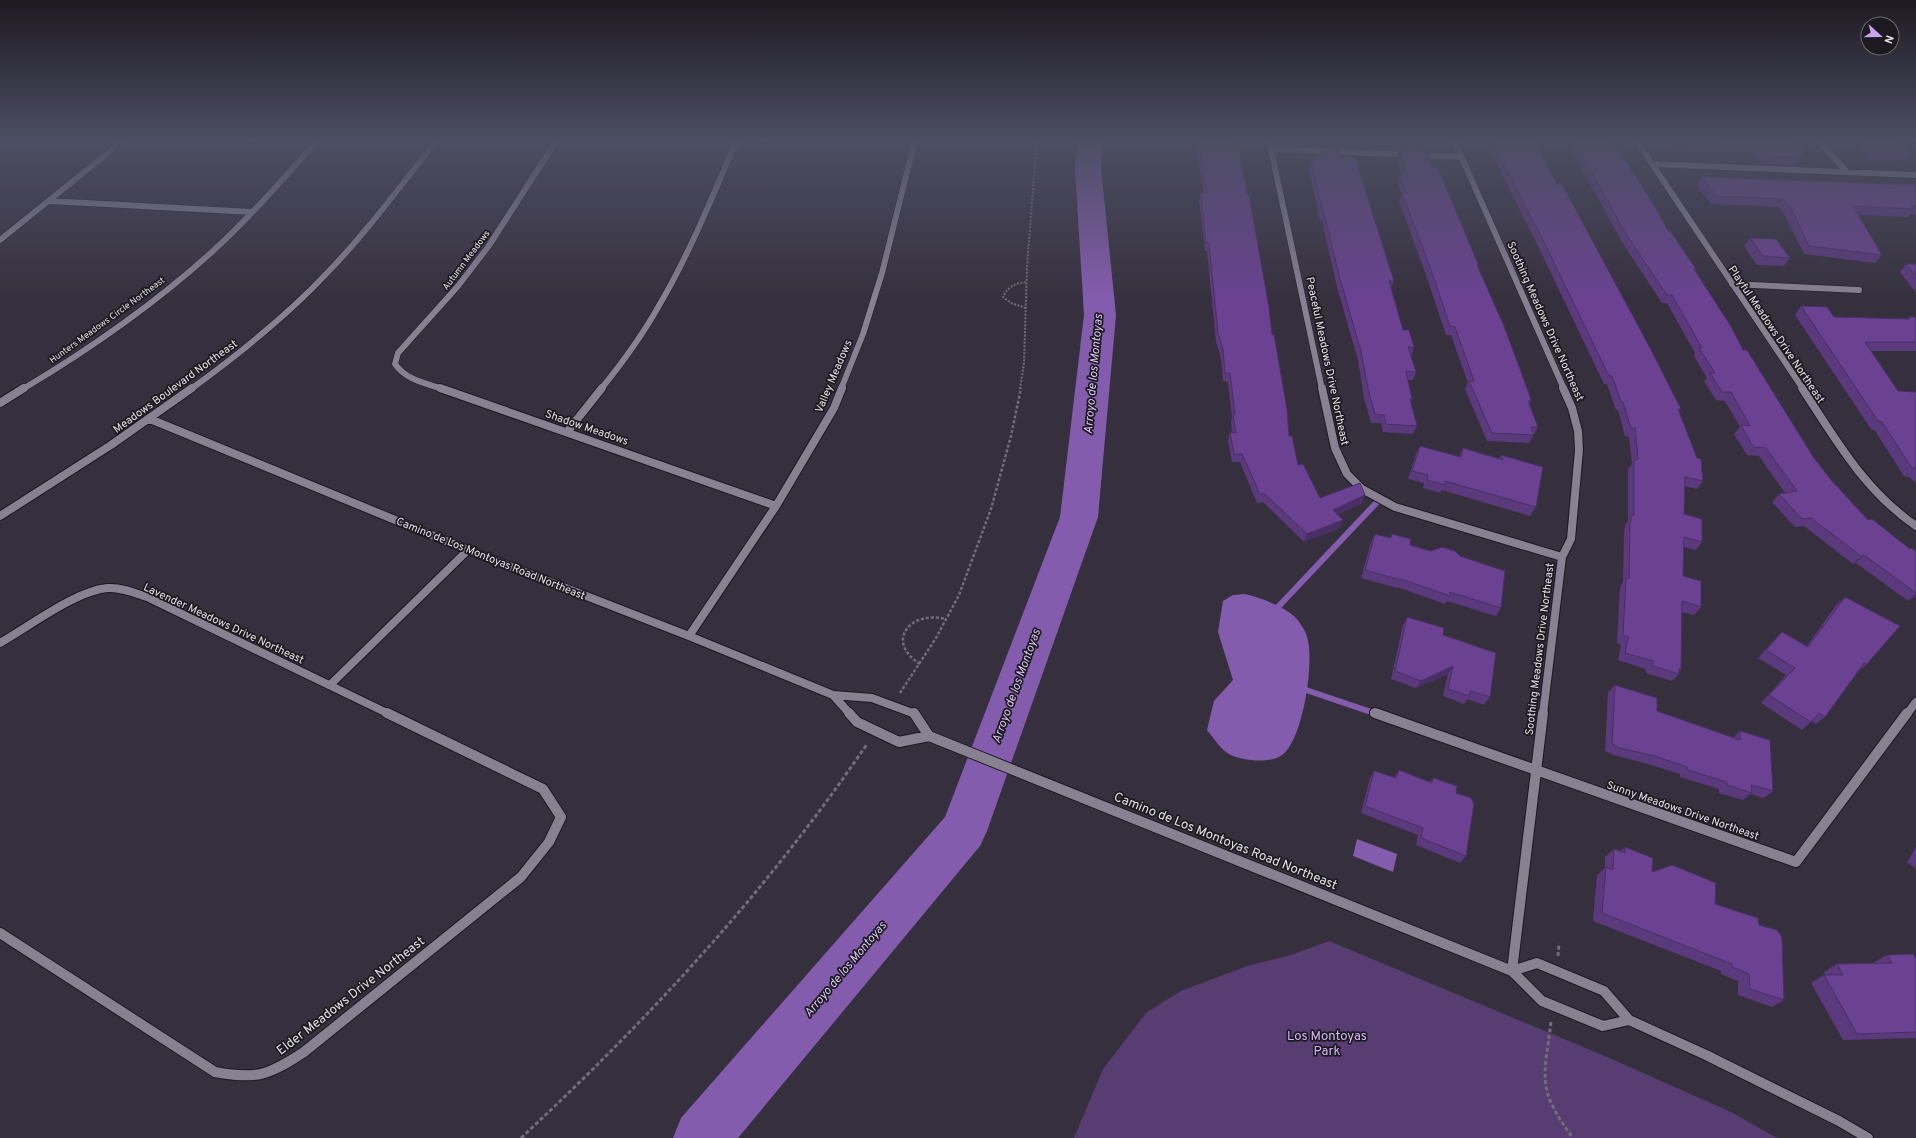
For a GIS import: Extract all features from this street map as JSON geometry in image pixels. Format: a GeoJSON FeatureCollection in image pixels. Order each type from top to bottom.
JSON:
{"type":"FeatureCollection","features":[{"type":"Feature","properties":{"kind":"street"},"geometry":{"type":"LineString","coordinates":[[0,240],[59,193]]}},
{"type":"Feature","properties":{"kind":"street","name":"Hunters Meadows Circle Northeast"},"geometry":{"type":"LineString","coordinates":[[0,403],[36,382],[131,316],[197,265],[269,193]]}},
{"type":"Feature","properties":{"kind":"street","name":"Meadows Boulevard Northeast"},"geometry":{"type":"LineString","coordinates":[[0,516],[150,420],[225,365],[287,313],[346,254],[395,193]]}},
{"type":"Feature","properties":{"kind":"street","name":"Autumn Meadows"},"geometry":{"type":"LineString","coordinates":[[395,364],[398,353],[458,286],[488,247],[523,193]]}},
{"type":"Feature","properties":{"kind":"street"},"geometry":{"type":"LineString","coordinates":[[567,432],[620,367],[650,323],[676,277],[713,193]]}},
{"type":"Feature","properties":{"kind":"street","name":"Valley Meadows"},"geometry":{"type":"LineString","coordinates":[[689,636],[776,506],[834,408],[863,334],[882,273],[902,193]]}},
{"type":"Feature","properties":{"kind":"street","name":"Peaceful Meadows Drive Northeast"},"geometry":{"type":"LineString","coordinates":[[1280,193],[1335,448],[1348,475],[1370,494],[1395,507],[1562,557]]}},
{"type":"Feature","properties":{"kind":"street","name":"Soothing Meadows Drive Northeast"},"geometry":{"type":"LineString","coordinates":[[1477,193],[1572,408],[1578,431],[1579,450],[1571,539],[1562,557],[1512,971]]}},
{"type":"Feature","properties":{"kind":"street","name":"Playful Meadows Drive Northeast"},"geometry":{"type":"LineString","coordinates":[[1671,193],[1859,474],[1897,513],[1916,526]]}},
{"type":"Feature","properties":{"kind":"street"},"geometry":{"type":"LineString","coordinates":[[49,201],[252,212]]}},
{"type":"Feature","properties":{"kind":"street"},"geometry":{"type":"LineString","coordinates":[[1732,284],[1858,290]]}},
{"type":"Feature","properties":{"kind":"street","name":"Shadow Meadows"},"geometry":{"type":"LineString","coordinates":[[395,364],[401,373],[412,379],[776,506]]}},
{"type":"Feature","properties":{"kind":"street","name":"Camino de Los Montoyas Road Northeast"},"geometry":{"type":"LineString","coordinates":[[150,420],[468,550],[689,636],[833,695],[872,698],[914,714],[929,736]]}},
{"type":"Feature","properties":{"kind":"street"},"geometry":{"type":"LineString","coordinates":[[330,686],[468,550]]}},
{"type":"Feature","properties":{"kind":"street","name":"Lavender Meadows Drive Northeast"},"geometry":{"type":"LineString","coordinates":[[0,643],[45,616],[92,592],[107,588],[147,597],[543,788],[561,817]]}},
{"type":"Feature","properties":{"kind":"street","name":"Camino de Los Montoyas Road Northeast"},"geometry":{"type":"LineString","coordinates":[[833,695],[857,722],[877,730],[899,742],[929,736],[945,742],[1512,971],[1542,1001],[1603,1026],[1629,1020]]}},
{"type":"Feature","properties":{"kind":"street","name":"Sunny Meadows Drive Northeast"},"geometry":{"type":"LineString","coordinates":[[1374,713],[1796,862],[1916,702]]}},
{"type":"Feature","properties":{"kind":"street","name":"Elder Meadows Drive Northeast"},"geometry":{"type":"LineString","coordinates":[[0,933],[215,1072],[240,1078],[260,1076],[274,1072],[304,1052],[520,877],[540,857],[556,833],[561,817]]}},
{"type":"Feature","properties":{"kind":"street"},"geometry":{"type":"LineString","coordinates":[[1512,971],[1537,963],[1604,991],[1629,1020],[1706,1055],[1839,1121],[1868,1138]]}},
{"type":"Feature","properties":{"kind":"path"},"geometry":{"type":"LineString","coordinates":[[892,706],[920,664],[959,595],[991,509],[1011,436],[1019,400],[1024,363],[1027,282],[1033,193]]}},
{"type":"Feature","properties":{"kind":"path"},"geometry":{"type":"LineString","coordinates":[[1026,308],[1007,302],[1003,297],[1005,290],[1012,285],[1027,282]]}},
{"type":"Feature","properties":{"kind":"path"},"geometry":{"type":"LineString","coordinates":[[920,664],[911,660],[906,653],[902,646],[903,635],[909,626],[916,620],[933,616],[946,619]]}},
{"type":"Feature","properties":{"kind":"path"},"geometry":{"type":"LineString","coordinates":[[521,1138],[606,1058],[694,966],[764,886],[842,782],[877,730]]}},
{"type":"Feature","properties":{"kind":"path"},"geometry":{"type":"LineString","coordinates":[[1552,1005],[1544,1078],[1546,1090],[1551,1103],[1573,1138]]}},
{"type":"Feature","properties":{"kind":"green space","name":"Los Montoyas Park"},"geometry":{"type":"Polygon","coordinates":[[[1329,941],[1607,1057],[1731,1112],[1777,1138],[1074,1138],[1103,1069],[1147,1012],[1181,991],[1247,966],[1291,955],[1329,941]]]}},
{"type":"Feature","properties":{"kind":"shaded area"},"geometry":{"type":"Polygon","coordinates":[[[1245,594],[1272,603],[1292,614],[1304,630],[1309,648],[1308,681],[1301,718],[1296,734],[1289,747],[1282,755],[1270,760],[1248,760],[1229,754],[1220,746],[1207,730],[1214,701],[1233,680],[1218,632],[1223,601],[1233,595],[1245,594]]]}},
{"type":"Feature","properties":{"kind":"shaded area"},"geometry":{"type":"Polygon","coordinates":[[[1357,839],[1397,854],[1393,872],[1353,856],[1357,839]]]}},
{"type":"Feature","properties":{"kind":"building"},"geometry":{"type":"Polygon","coordinates":[[[1201,193],[1247,193],[1247,195],[1249,195],[1269,307],[1272,334],[1274,335],[1287,409],[1289,436],[1292,436],[1298,465],[1303,464],[1320,498],[1360,483],[1365,495],[1333,510],[1343,520],[1307,534],[1265,494],[1260,494],[1242,454],[1234,454],[1230,432],[1236,433],[1230,373],[1225,373],[1223,349],[1218,333],[1209,243],[1206,243],[1201,193]]]}},
{"type":"Feature","properties":{"kind":"building"},"geometry":{"type":"Polygon","coordinates":[[[1318,193],[1366,193],[1394,281],[1389,281],[1403,330],[1409,330],[1414,347],[1408,347],[1416,372],[1406,371],[1412,399],[1410,399],[1417,426],[1386,424],[1384,415],[1375,414],[1368,389],[1361,351],[1318,193]]]}},
{"type":"Feature","properties":{"kind":"building"},"geometry":{"type":"Polygon","coordinates":[[[1402,193],[1449,193],[1479,266],[1477,265],[1504,326],[1530,396],[1531,401],[1528,401],[1538,427],[1531,427],[1534,435],[1492,433],[1469,381],[1474,381],[1455,327],[1450,326],[1430,267],[1402,193]]]}},
{"type":"Feature","properties":{"kind":"building"},"geometry":{"type":"Polygon","coordinates":[[[1519,193],[1567,193],[1681,409],[1678,409],[1697,458],[1701,459],[1703,481],[1685,477],[1684,514],[1702,519],[1702,542],[1684,537],[1683,576],[1701,581],[1701,607],[1682,601],[1681,670],[1679,669],[1679,674],[1653,666],[1653,661],[1625,653],[1628,637],[1623,635],[1626,579],[1629,578],[1630,525],[1631,517],[1634,515],[1634,461],[1638,459],[1635,428],[1631,428],[1623,402],[1621,402],[1612,376],[1609,376],[1519,193]]]}},
{"type":"Feature","properties":{"kind":"building"},"geometry":{"type":"Polygon","coordinates":[[[1603,193],[1646,193],[1668,231],[1671,232],[1696,269],[1694,269],[1732,328],[1743,350],[1747,350],[1814,458],[1832,481],[1868,520],[1872,519],[1910,549],[1911,548],[1916,551],[1916,593],[1864,555],[1861,556],[1811,518],[1802,519],[1779,494],[1797,491],[1766,448],[1753,447],[1741,425],[1750,426],[1731,392],[1722,392],[1710,373],[1715,373],[1699,348],[1702,348],[1672,295],[1667,295],[1626,234],[1603,193]]]}},
{"type":"Feature","properties":{"kind":"building"},"geometry":{"type":"Polygon","coordinates":[[[1714,193],[1916,193],[1916,206],[1911,206],[1914,209],[1853,206],[1882,255],[1809,246],[1790,206],[1783,199],[1716,196],[1714,193]]]}},
{"type":"Feature","properties":{"kind":"building"},"geometry":{"type":"Polygon","coordinates":[[[1750,238],[1776,239],[1790,258],[1763,256],[1750,238]]]}},
{"type":"Feature","properties":{"kind":"building"},"geometry":{"type":"Polygon","coordinates":[[[1906,264],[1916,264],[1916,276],[1906,264]]]}},
{"type":"Feature","properties":{"kind":"building"},"geometry":{"type":"Polygon","coordinates":[[[1801,306],[1827,307],[1834,317],[1910,319],[1909,317],[1916,317],[1916,342],[1865,342],[1898,391],[1916,392],[1916,468],[1912,468],[1882,422],[1878,421],[1801,306]]]}},
{"type":"Feature","properties":{"kind":"building"},"geometry":{"type":"Polygon","coordinates":[[[1420,446],[1461,457],[1463,448],[1503,460],[1501,455],[1543,467],[1536,507],[1445,481],[1445,485],[1427,480],[1428,475],[1412,471],[1420,446]]]}},
{"type":"Feature","properties":{"kind":"building"},"geometry":{"type":"Polygon","coordinates":[[[1375,534],[1391,538],[1392,534],[1411,539],[1410,545],[1431,551],[1442,547],[1455,551],[1460,556],[1505,571],[1501,608],[1450,592],[1450,596],[1401,579],[1365,570],[1375,534]]]}},
{"type":"Feature","properties":{"kind":"building"},"geometry":{"type":"Polygon","coordinates":[[[1845,597],[1900,626],[1867,664],[1864,663],[1825,717],[1819,713],[1811,722],[1769,695],[1795,668],[1766,650],[1782,632],[1808,647],[1845,597]]]}},
{"type":"Feature","properties":{"kind":"building"},"geometry":{"type":"Polygon","coordinates":[[[1407,617],[1444,628],[1443,635],[1496,653],[1490,697],[1470,691],[1469,696],[1448,689],[1453,666],[1421,681],[1395,671],[1407,617]]]}},
{"type":"Feature","properties":{"kind":"building"},"geometry":{"type":"Polygon","coordinates":[[[1615,685],[1657,698],[1657,711],[1740,740],[1740,731],[1770,740],[1773,791],[1751,785],[1752,793],[1727,785],[1727,782],[1688,770],[1687,767],[1655,756],[1620,748],[1612,744],[1615,685]]]}},
{"type":"Feature","properties":{"kind":"building"},"geometry":{"type":"Polygon","coordinates":[[[1399,770],[1432,783],[1433,778],[1457,786],[1456,793],[1471,798],[1474,804],[1466,856],[1421,838],[1423,828],[1365,806],[1374,771],[1396,778],[1399,770]]]}},
{"type":"Feature","properties":{"kind":"building"},"geometry":{"type":"Polygon","coordinates":[[[1625,847],[1653,858],[1652,872],[1672,865],[1716,883],[1715,904],[1758,918],[1759,925],[1777,930],[1782,937],[1784,1000],[1750,989],[1749,974],[1732,967],[1732,964],[1602,913],[1606,867],[1613,870],[1614,849],[1625,853],[1625,847]]]}},
{"type":"Feature","properties":{"kind":"building"},"geometry":{"type":"Polygon","coordinates":[[[1913,954],[1916,959],[1916,1032],[1857,1034],[1824,975],[1843,975],[1837,964],[1892,963],[1887,955],[1913,954]]]}},
{"type":"Feature","properties":{"kind":"waterway","name":"Arroyo de los Montoyas"},"geometry":{"type":"LineString","coordinates":[[701,1138],[963,831],[1079,517],[1100,315],[1090,193]]}},
{"type":"Feature","properties":{"kind":"waterway"},"geometry":{"type":"LineString","coordinates":[[1278,607],[1379,500]]}},
{"type":"Feature","properties":{"kind":"waterway"},"geometry":{"type":"LineString","coordinates":[[1306,690],[1374,713]]}}]}
